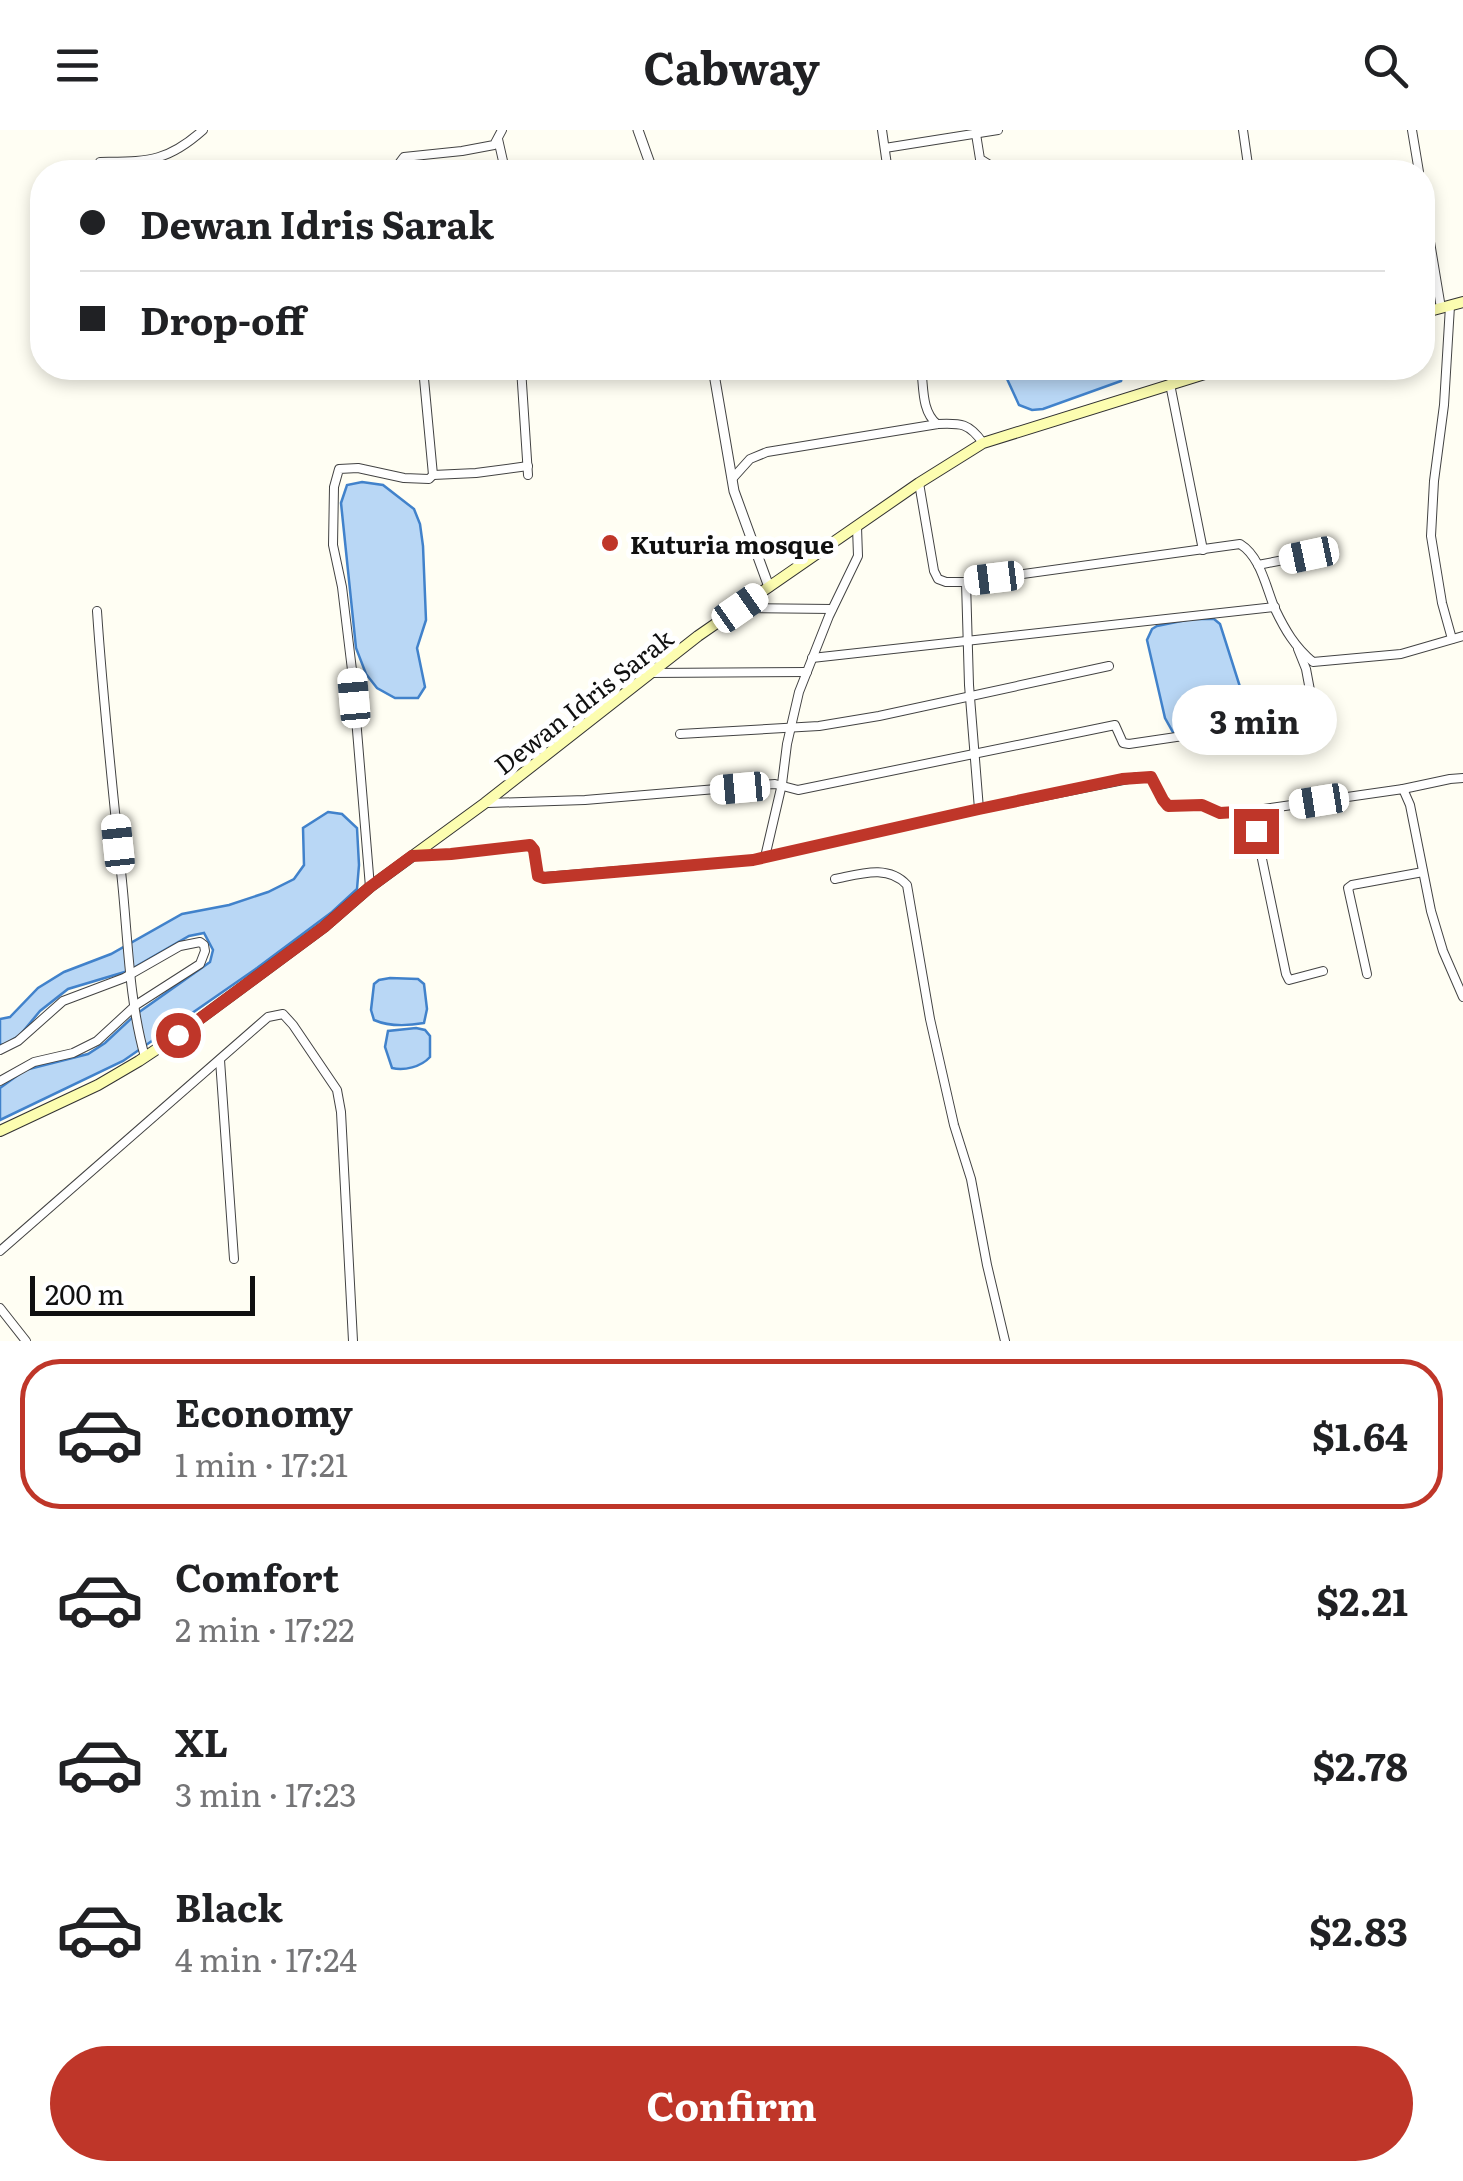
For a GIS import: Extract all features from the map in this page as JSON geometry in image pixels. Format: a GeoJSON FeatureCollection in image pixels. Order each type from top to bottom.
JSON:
{"type":"FeatureCollection","features":[{"type":"Feature","properties":{"kind":"main road"},"geometry":{"type":"LineString","coordinates":[[1435,310],[1463,302]]}},
{"type":"Feature","properties":{"kind":"main road","name":"Dewan Idris Sarak"},"geometry":{"type":"LineString","coordinates":[[0,1131],[56,1106],[146,1057],[324,927],[370,887],[485,803],[650,673],[918,483],[982,443],[1184,380]]}},
{"type":"Feature","properties":{"kind":"street"},"geometry":{"type":"LineString","coordinates":[[148,160],[166,156],[203,130]]}},
{"type":"Feature","properties":{"kind":"street"},"geometry":{"type":"LineString","coordinates":[[638,130],[649,160]]}},
{"type":"Feature","properties":{"kind":"street"},"geometry":{"type":"LineString","coordinates":[[882,130],[886,160]]}},
{"type":"Feature","properties":{"kind":"street"},"geometry":{"type":"LineString","coordinates":[[885,148],[998,130]]}},
{"type":"Feature","properties":{"kind":"street"},"geometry":{"type":"LineString","coordinates":[[1243,130],[1247,160]]}},
{"type":"Feature","properties":{"kind":"street"},"geometry":{"type":"LineString","coordinates":[[1412,130],[1417,160]]}},
{"type":"Feature","properties":{"kind":"street"},"geometry":{"type":"LineString","coordinates":[[402,160],[494,145],[500,134]]}},
{"type":"Feature","properties":{"kind":"street"},"geometry":{"type":"LineString","coordinates":[[500,134],[503,160]]}},
{"type":"Feature","properties":{"kind":"street"},"geometry":{"type":"LineString","coordinates":[[976,134],[980,160]]}},
{"type":"Feature","properties":{"kind":"street"},"geometry":{"type":"LineString","coordinates":[[1435,258],[1445,307],[1444,405],[1431,536],[1452,639]]}},
{"type":"Feature","properties":{"kind":"street"},"geometry":{"type":"LineString","coordinates":[[424,380],[433,475]]}},
{"type":"Feature","properties":{"kind":"street"},"geometry":{"type":"LineString","coordinates":[[370,887],[352,670],[342,586],[332,545],[334,487],[339,470],[358,468],[404,478],[429,478],[528,470],[522,380]]}},
{"type":"Feature","properties":{"kind":"street"},"geometry":{"type":"LineString","coordinates":[[716,380],[732,479],[769,587]]}},
{"type":"Feature","properties":{"kind":"street"},"geometry":{"type":"LineString","coordinates":[[923,380],[930,418],[938,424]]}},
{"type":"Feature","properties":{"kind":"street"},"geometry":{"type":"LineString","coordinates":[[1170,384],[1203,550]]}},
{"type":"Feature","properties":{"kind":"street"},"geometry":{"type":"LineString","coordinates":[[732,479],[750,459],[767,452],[938,424],[959,423],[974,431],[982,443]]}},
{"type":"Feature","properties":{"kind":"street"},"geometry":{"type":"LineString","coordinates":[[485,803],[585,800],[782,784],[798,790],[1104,726],[1116,725],[1123,743],[1139,744],[1254,721],[1312,701],[1310,666],[1275,607],[1258,565],[1240,544],[946,582],[938,579],[934,571],[918,483]]}},
{"type":"Feature","properties":{"kind":"street"},"geometry":{"type":"LineString","coordinates":[[765,857],[799,692],[858,556],[857,526]]}},
{"type":"Feature","properties":{"kind":"street"},"geometry":{"type":"LineString","coordinates":[[1258,565],[1309,555]]}},
{"type":"Feature","properties":{"kind":"street"},"geometry":{"type":"LineString","coordinates":[[966,582],[969,696],[979,809]]}},
{"type":"Feature","properties":{"kind":"street"},"geometry":{"type":"LineString","coordinates":[[812,658],[1275,607]]}},
{"type":"Feature","properties":{"kind":"street"},"geometry":{"type":"LineString","coordinates":[[740,608],[832,609]]}},
{"type":"Feature","properties":{"kind":"street"},"geometry":{"type":"LineString","coordinates":[[97,610],[131,974],[139,1036],[146,1057]]}},
{"type":"Feature","properties":{"kind":"street"},"geometry":{"type":"LineString","coordinates":[[1310,666],[1402,654],[1463,636]]}},
{"type":"Feature","properties":{"kind":"street"},"geometry":{"type":"LineString","coordinates":[[680,734],[791,727],[879,716],[1109,666]]}},
{"type":"Feature","properties":{"kind":"street"},"geometry":{"type":"LineString","coordinates":[[650,673],[807,672]]}},
{"type":"Feature","properties":{"kind":"street"},"geometry":{"type":"LineString","coordinates":[[412,856],[530,845],[538,876],[544,878],[765,857],[1122,779],[1151,777],[1168,806],[1202,805],[1220,813],[1463,778]]}},
{"type":"Feature","properties":{"kind":"street"},"geometry":{"type":"LineString","coordinates":[[1403,789],[1410,805],[1431,912],[1463,996]]}},
{"type":"Feature","properties":{"kind":"street"},"geometry":{"type":"LineString","coordinates":[[1252,811],[1286,974],[1290,980],[1324,971]]}},
{"type":"Feature","properties":{"kind":"street"},"geometry":{"type":"LineString","coordinates":[[835,879],[886,872],[907,884],[930,1019],[954,1125],[971,1179],[1005,1341]]}},
{"type":"Feature","properties":{"kind":"street"},"geometry":{"type":"LineString","coordinates":[[1367,974],[1348,888],[1423,872]]}},
{"type":"Feature","properties":{"kind":"street"},"geometry":{"type":"LineString","coordinates":[[0,1050],[18,1041],[63,1001],[131,974],[180,946],[204,944],[200,964],[136,1004],[97,1041],[73,1053],[34,1062],[0,1081]]}},
{"type":"Feature","properties":{"kind":"street"},"geometry":{"type":"LineString","coordinates":[[0,1251],[268,1018],[282,1014],[337,1090],[352,1341]]}},
{"type":"Feature","properties":{"kind":"street"},"geometry":{"type":"LineString","coordinates":[[220,1060],[234,1258]]}},
{"type":"Feature","properties":{"kind":"street"},"geometry":{"type":"LineString","coordinates":[[0,1308],[26,1341]]}},
{"type":"Feature","properties":{"kind":"water"},"geometry":{"type":"Polygon","coordinates":[[[1008,380],[1121,380],[1043,409],[1019,405],[1008,380]]]}},
{"type":"Feature","properties":{"kind":"water"},"geometry":{"type":"Polygon","coordinates":[[[347,485],[383,485],[414,509],[420,524],[426,620],[417,648],[425,687],[418,698],[395,698],[377,688],[366,674],[356,648],[341,503],[347,485]]]}},
{"type":"Feature","properties":{"kind":"water"},"geometry":{"type":"Polygon","coordinates":[[[1214,619],[1220,624],[1248,712],[1239,721],[1174,734],[1165,718],[1147,640],[1157,626],[1214,619]]]}},
{"type":"Feature","properties":{"kind":"water"},"geometry":{"type":"Polygon","coordinates":[[[328,812],[342,814],[357,828],[357,889],[257,968],[123,1061],[0,1120],[0,1088],[25,1070],[88,1054],[105,1043],[135,1015],[210,962],[213,950],[204,933],[189,936],[128,971],[68,989],[40,1011],[20,1035],[0,1045],[0,1019],[10,1017],[38,988],[64,972],[111,954],[182,914],[229,905],[294,879],[304,865],[303,828],[328,812]]]}},
{"type":"Feature","properties":{"kind":"water"},"geometry":{"type":"Polygon","coordinates":[[[390,978],[418,979],[424,984],[424,1023],[399,1025],[374,1020],[374,984],[390,978]]]}},
{"type":"Feature","properties":{"kind":"water"},"geometry":{"type":"Polygon","coordinates":[[[416,1028],[430,1036],[430,1057],[412,1067],[392,1068],[385,1047],[388,1031],[416,1028]]]}},
{"type":"Feature","properties":{"kind":"place","name":"Kuturia mosque"},"geometry":{"type":"Point","coordinates":[610,543]}},
{"type":"Feature","properties":{"kind":"route"},"geometry":{"type":"LineString","coordinates":[[178,1035],[412,856],[530,845],[538,876],[544,878],[753,860],[1122,779],[1151,777],[1168,806],[1202,805],[1220,813],[1252,811],[1256,831]]}}]}
